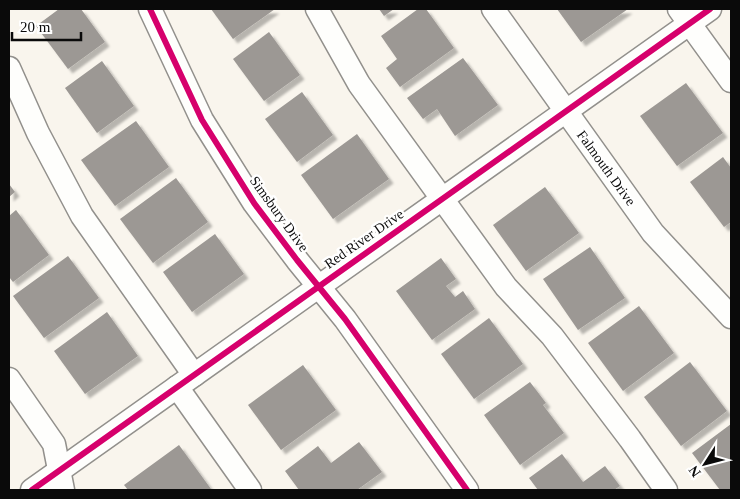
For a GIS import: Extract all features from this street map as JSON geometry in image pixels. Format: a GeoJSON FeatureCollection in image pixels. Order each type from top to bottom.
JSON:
{"type":"FeatureCollection","features":[{"type":"Feature","properties":{"kind":"street","name":"Simsbury Drive"},"geometry":{"type":"LineString","coordinates":[[150,9],[202,120],[254,203],[345,319],[467,490]]}},
{"type":"Feature","properties":{"kind":"street"},"geometry":{"type":"LineString","coordinates":[[317,9],[359,84],[506,287],[552,336],[666,490]]}},
{"type":"Feature","properties":{"kind":"street","name":"Falmouth Drive"},"geometry":{"type":"LineString","coordinates":[[493,9],[653,234],[731,317]]}},
{"type":"Feature","properties":{"kind":"street","name":"Red River Drive"},"geometry":{"type":"LineString","coordinates":[[32,490],[61,481],[185,381],[565,111],[684,16],[710,9]]}},
{"type":"Feature","properties":{"kind":"street"},"geometry":{"type":"LineString","coordinates":[[684,16],[731,81]]}},
{"type":"Feature","properties":{"kind":"street"},"geometry":{"type":"LineString","coordinates":[[9,68],[38,133],[82,216],[185,381],[250,490]]}},
{"type":"Feature","properties":{"kind":"street"},"geometry":{"type":"LineString","coordinates":[[9,379],[54,444],[61,481]]}},
{"type":"Feature","properties":{"kind":"building"},"geometry":{"type":"Polygon","coordinates":[[[59,9],[81,9],[105,42],[68,69],[36,26],[59,9]]]}},
{"type":"Feature","properties":{"kind":"building"},"geometry":{"type":"Polygon","coordinates":[[[211,9],[275,9],[233,39],[211,9]]]}},
{"type":"Feature","properties":{"kind":"building"},"geometry":{"type":"Polygon","coordinates":[[[379,9],[394,9],[384,16],[379,9]]]}},
{"type":"Feature","properties":{"kind":"building"},"geometry":{"type":"Polygon","coordinates":[[[418,9],[426,9],[454,48],[400,87],[386,68],[397,59],[381,36],[418,9]]]}},
{"type":"Feature","properties":{"kind":"building"},"geometry":{"type":"Polygon","coordinates":[[[557,9],[628,9],[581,42],[557,9]]]}},
{"type":"Feature","properties":{"kind":"building"},"geometry":{"type":"Polygon","coordinates":[[[269,32],[300,75],[264,101],[233,59],[269,32]]]}},
{"type":"Feature","properties":{"kind":"building"},"geometry":{"type":"Polygon","coordinates":[[[463,58],[498,105],[455,136],[437,109],[423,119],[407,98],[463,58]]]}},
{"type":"Feature","properties":{"kind":"building"},"geometry":{"type":"Polygon","coordinates":[[[102,61],[134,106],[97,133],[65,88],[102,61]]]}},
{"type":"Feature","properties":{"kind":"building"},"geometry":{"type":"Polygon","coordinates":[[[686,83],[723,133],[677,166],[640,116],[686,83]]]}},
{"type":"Feature","properties":{"kind":"building"},"geometry":{"type":"Polygon","coordinates":[[[302,92],[333,135],[297,162],[265,119],[302,92]]]}},
{"type":"Feature","properties":{"kind":"building"},"geometry":{"type":"Polygon","coordinates":[[[136,121],[169,167],[115,206],[81,160],[136,121]]]}},
{"type":"Feature","properties":{"kind":"building"},"geometry":{"type":"Polygon","coordinates":[[[357,134],[389,179],[333,219],[301,175],[357,134]]]}},
{"type":"Feature","properties":{"kind":"building"},"geometry":{"type":"Polygon","coordinates":[[[723,157],[731,168],[731,222],[724,227],[690,182],[723,157]]]}},
{"type":"Feature","properties":{"kind":"building"},"geometry":{"type":"Polygon","coordinates":[[[176,178],[208,222],[153,263],[120,219],[176,178]]]}},
{"type":"Feature","properties":{"kind":"building"},"geometry":{"type":"Polygon","coordinates":[[[9,184],[15,192],[9,197],[9,184]]]}},
{"type":"Feature","properties":{"kind":"building"},"geometry":{"type":"Polygon","coordinates":[[[545,187],[579,233],[526,271],[493,225],[545,187]]]}},
{"type":"Feature","properties":{"kind":"building"},"geometry":{"type":"Polygon","coordinates":[[[16,210],[49,255],[13,282],[9,277],[9,216],[16,210]]]}},
{"type":"Feature","properties":{"kind":"building"},"geometry":{"type":"Polygon","coordinates":[[[215,234],[244,274],[192,312],[163,272],[215,234]]]}},
{"type":"Feature","properties":{"kind":"building"},"geometry":{"type":"Polygon","coordinates":[[[590,247],[625,298],[578,330],[543,279],[590,247]]]}},
{"type":"Feature","properties":{"kind":"building"},"geometry":{"type":"Polygon","coordinates":[[[68,256],[99,298],[44,338],[13,296],[68,256]]]}},
{"type":"Feature","properties":{"kind":"building"},"geometry":{"type":"Polygon","coordinates":[[[441,258],[456,279],[446,286],[455,297],[463,291],[475,309],[432,340],[396,291],[441,258]]]}},
{"type":"Feature","properties":{"kind":"building"},"geometry":{"type":"Polygon","coordinates":[[[639,306],[674,353],[623,391],[588,343],[639,306]]]}},
{"type":"Feature","properties":{"kind":"building"},"geometry":{"type":"Polygon","coordinates":[[[107,312],[138,356],[85,394],[54,351],[107,312]]]}},
{"type":"Feature","properties":{"kind":"building"},"geometry":{"type":"Polygon","coordinates":[[[489,318],[523,364],[474,399],[441,354],[489,318]]]}},
{"type":"Feature","properties":{"kind":"building"},"geometry":{"type":"Polygon","coordinates":[[[690,362],[727,411],[681,446],[644,397],[690,362]]]}},
{"type":"Feature","properties":{"kind":"building"},"geometry":{"type":"Polygon","coordinates":[[[303,365],[336,410],[281,450],[248,405],[303,365]]]}},
{"type":"Feature","properties":{"kind":"building"},"geometry":{"type":"Polygon","coordinates":[[[530,382],[546,403],[543,405],[564,433],[520,465],[484,415],[530,382]]]}},
{"type":"Feature","properties":{"kind":"building"},"geometry":{"type":"Polygon","coordinates":[[[731,424],[731,490],[720,490],[692,453],[731,424]]]}},
{"type":"Feature","properties":{"kind":"building"},"geometry":{"type":"Polygon","coordinates":[[[359,442],[382,472],[357,490],[299,490],[285,471],[318,446],[331,463],[359,442]]]}},
{"type":"Feature","properties":{"kind":"building"},"geometry":{"type":"Polygon","coordinates":[[[179,445],[211,489],[128,490],[124,485],[179,445]]]}},
{"type":"Feature","properties":{"kind":"building"},"geometry":{"type":"Polygon","coordinates":[[[562,454],[583,482],[605,466],[620,486],[614,490],[538,490],[529,478],[562,454]]]}},
{"type":"Feature","properties":{"kind":"cycle path"},"geometry":{"type":"LineString","coordinates":[[150,9],[202,120],[254,203],[345,319],[467,490]]}},
{"type":"Feature","properties":{"kind":"cycle path"},"geometry":{"type":"LineString","coordinates":[[32,490],[710,9]]}}]}
